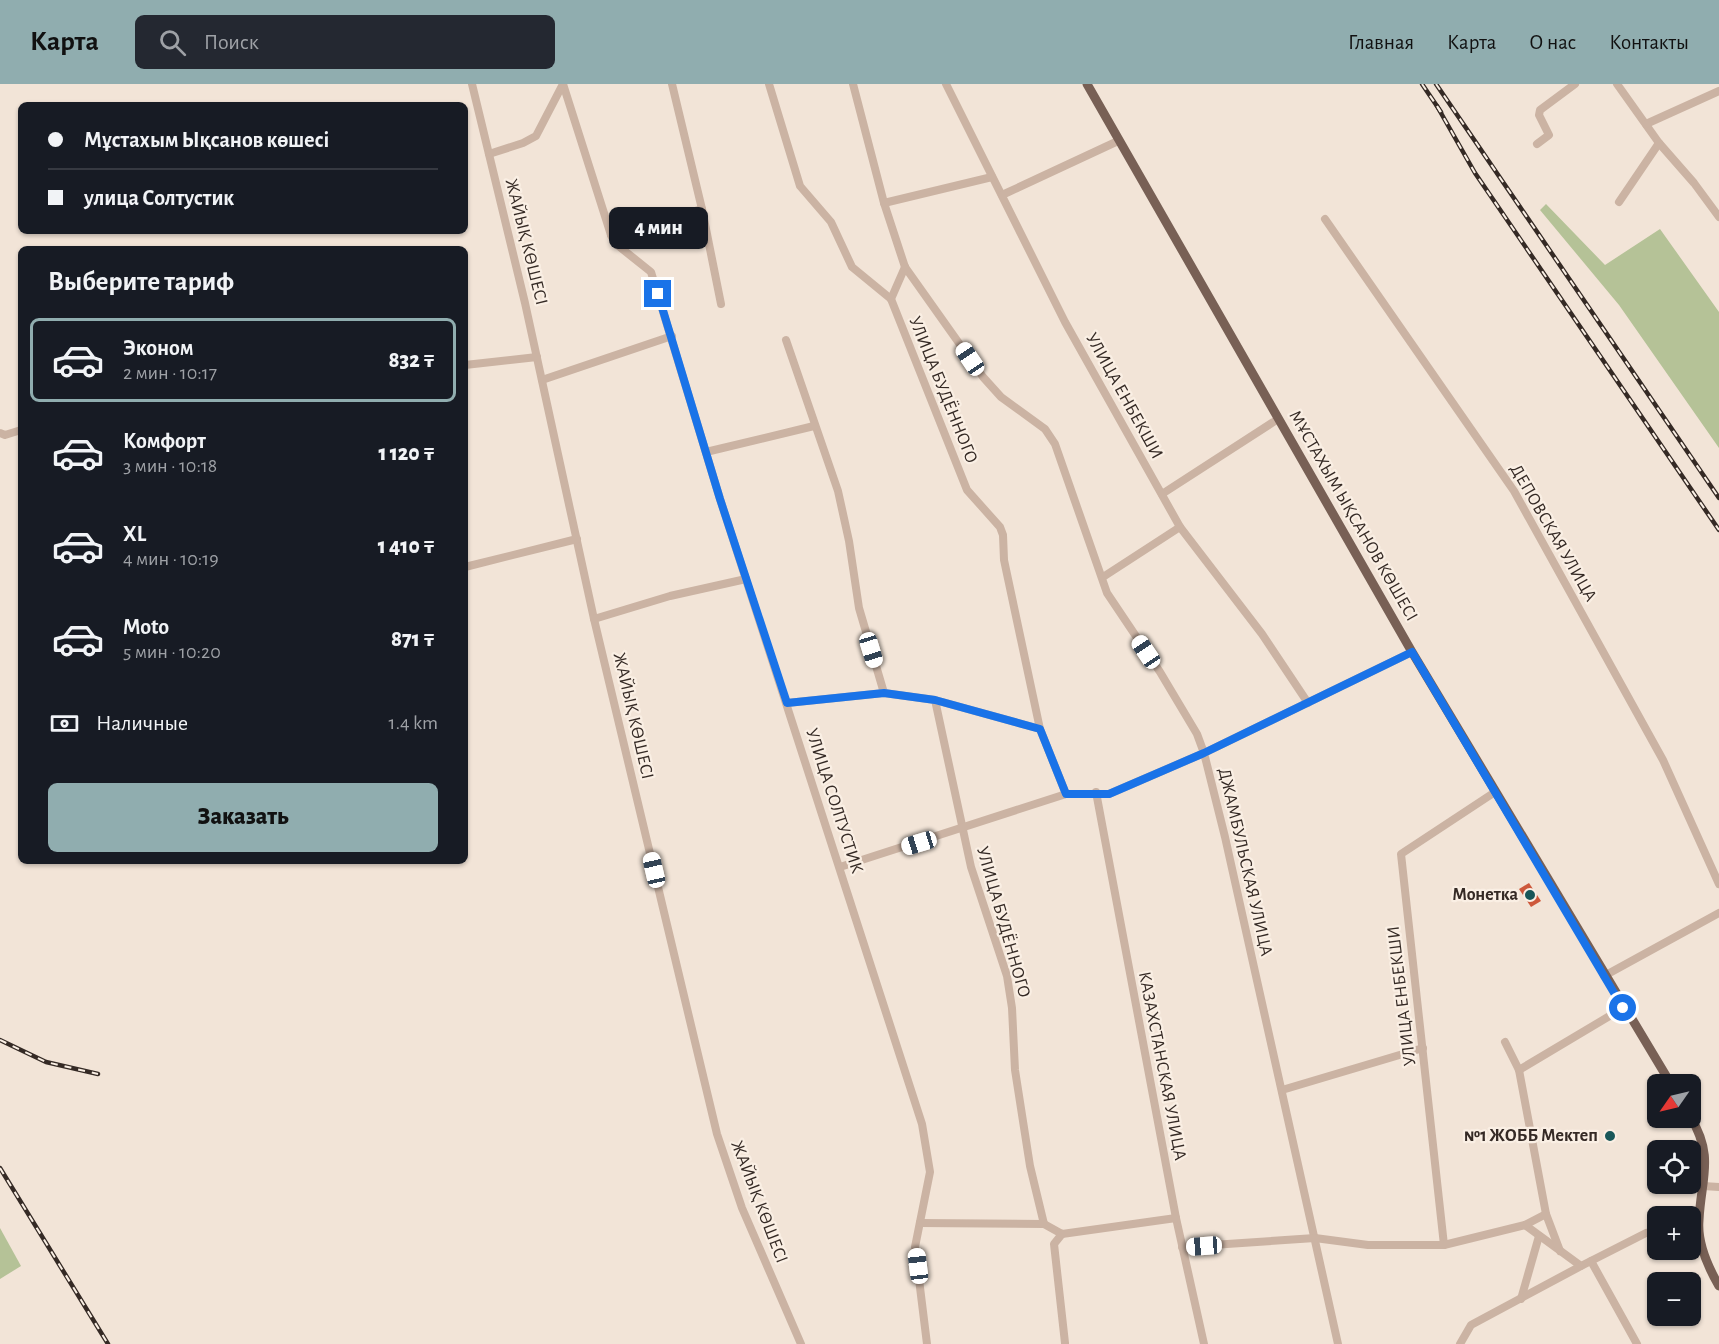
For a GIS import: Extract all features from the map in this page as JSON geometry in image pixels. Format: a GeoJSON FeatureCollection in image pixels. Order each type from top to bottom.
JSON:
{"type":"FeatureCollection","features":[{"type":"Feature","properties":{"kind":"main road","name":"МҰСТАХЫМ ЫҚСАНОВ КӨШЕСІ"},"geometry":{"type":"LineString","coordinates":[[1087,84],[1412,652],[1623,1008],[1665,1074]]}},
{"type":"Feature","properties":{"kind":"main road"},"geometry":{"type":"LineString","coordinates":[[1696,1128],[1704,1145],[1703,1186],[1698,1206]]}},
{"type":"Feature","properties":{"kind":"main road"},"geometry":{"type":"LineString","coordinates":[[1701,1242],[1719,1286]]}},
{"type":"Feature","properties":{"kind":"street","name":"ЖАЙЫҚ КӨШЕСІ"},"geometry":{"type":"LineString","coordinates":[[472,84],[537,357],[594,620],[717,1134],[742,1208],[801,1344]]}},
{"type":"Feature","properties":{"kind":"street"},"geometry":{"type":"LineString","coordinates":[[489,154],[523,143],[536,136],[563,84]]}},
{"type":"Feature","properties":{"kind":"street","name":"УЛИЦА СОЛТУСТИК"},"geometry":{"type":"LineString","coordinates":[[563,84],[611,235],[616,244],[651,273],[746,579],[922,1124],[930,1172],[915,1247],[927,1344]]}},
{"type":"Feature","properties":{"kind":"street"},"geometry":{"type":"LineString","coordinates":[[672,84],[702,209],[721,304]]}},
{"type":"Feature","properties":{"kind":"street","name":"УЛИЦА БУДЁННОГО"},"geometry":{"type":"LineString","coordinates":[[769,84],[800,186],[831,222],[852,267],[891,299],[967,490],[1000,527],[1003,536],[1004,560],[1040,729],[1066,794]]}},
{"type":"Feature","properties":{"kind":"street","name":"ДЖАМБУЛЬСКАЯ УЛИЦА"},"geometry":{"type":"LineString","coordinates":[[852,84],[884,203],[905,267],[983,377],[1001,397],[1044,429],[1055,444],[1107,593],[1160,672],[1197,734],[1225,837],[1338,1344]]}},
{"type":"Feature","properties":{"kind":"street","name":"УЛИЦА ЕНБЕКШИ"},"geometry":{"type":"LineString","coordinates":[[946,84],[1065,322],[1180,527],[1262,634],[1308,703]]}},
{"type":"Feature","properties":{"kind":"street"},"geometry":{"type":"LineString","coordinates":[[1537,144],[1549,135],[1538,113],[1575,84]]}},
{"type":"Feature","properties":{"kind":"street"},"geometry":{"type":"LineString","coordinates":[[1617,84],[1659,143],[1694,183],[1719,217]]}},
{"type":"Feature","properties":{"kind":"street"},"geometry":{"type":"LineString","coordinates":[[1647,124],[1719,91]]}},
{"type":"Feature","properties":{"kind":"street"},"geometry":{"type":"LineString","coordinates":[[1002,195],[1118,141]]}},
{"type":"Feature","properties":{"kind":"street"},"geometry":{"type":"LineString","coordinates":[[1619,202],[1659,143]]}},
{"type":"Feature","properties":{"kind":"street"},"geometry":{"type":"LineString","coordinates":[[884,203],[992,177]]}},
{"type":"Feature","properties":{"kind":"street"},"geometry":{"type":"LineString","coordinates":[[611,235],[702,209]]}},
{"type":"Feature","properties":{"kind":"street","name":"ДЕПОВСКАЯ УЛИЦА"},"geometry":{"type":"LineString","coordinates":[[1324,219],[1514,491],[1663,760],[1719,884]]}},
{"type":"Feature","properties":{"kind":"street"},"geometry":{"type":"LineString","coordinates":[[891,299],[905,267]]}},
{"type":"Feature","properties":{"kind":"street"},"geometry":{"type":"LineString","coordinates":[[542,380],[672,336]]}},
{"type":"Feature","properties":{"kind":"street"},"geometry":{"type":"LineString","coordinates":[[786,340],[838,491],[849,542],[859,608],[884,693]]}},
{"type":"Feature","properties":{"kind":"street"},"geometry":{"type":"LineString","coordinates":[[468,365],[537,357]]}},
{"type":"Feature","properties":{"kind":"street"},"geometry":{"type":"LineString","coordinates":[[1161,494],[1278,419]]}},
{"type":"Feature","properties":{"kind":"street"},"geometry":{"type":"LineString","coordinates":[[706,452],[814,426]]}},
{"type":"Feature","properties":{"kind":"street"},"geometry":{"type":"LineString","coordinates":[[0,433],[5,435],[18,431]]}},
{"type":"Feature","properties":{"kind":"street"},"geometry":{"type":"LineString","coordinates":[[1103,578],[1180,527]]}},
{"type":"Feature","properties":{"kind":"street"},"geometry":{"type":"LineString","coordinates":[[468,566],[578,539]]}},
{"type":"Feature","properties":{"kind":"street"},"geometry":{"type":"LineString","coordinates":[[594,620],[670,596],[746,579]]}},
{"type":"Feature","properties":{"kind":"street"},"geometry":{"type":"LineString","coordinates":[[840,867],[1066,794],[1096,792],[1109,794],[1204,753],[1412,652]]}},
{"type":"Feature","properties":{"kind":"street"},"geometry":{"type":"LineString","coordinates":[[787,703],[884,693],[935,700],[1040,729]]}},
{"type":"Feature","properties":{"kind":"street","name":"УЛИЦА БУДЁННОГО"},"geometry":{"type":"LineString","coordinates":[[935,700],[971,867],[1007,976],[1012,1008],[1015,1070],[1030,1166],[1044,1224]]}},
{"type":"Feature","properties":{"kind":"street","name":"КАЗАХСТАНСКАЯ УЛИЦА"},"geometry":{"type":"LineString","coordinates":[[1096,792],[1176,1218],[1204,1344]]}},
{"type":"Feature","properties":{"kind":"street","name":"УЛИЦА ЕНБЕКШИ"},"geometry":{"type":"LineString","coordinates":[[1444,1245],[1401,854],[1495,792]]}},
{"type":"Feature","properties":{"kind":"street"},"geometry":{"type":"LineString","coordinates":[[1604,976],[1719,913]]}},
{"type":"Feature","properties":{"kind":"street"},"geometry":{"type":"LineString","coordinates":[[1519,1070],[1623,1008]]}},
{"type":"Feature","properties":{"kind":"street"},"geometry":{"type":"LineString","coordinates":[[1505,1042],[1519,1070],[1546,1214],[1560,1251]]}},
{"type":"Feature","properties":{"kind":"street"},"geometry":{"type":"LineString","coordinates":[[1282,1090],[1424,1048]]}},
{"type":"Feature","properties":{"kind":"street"},"geometry":{"type":"LineString","coordinates":[[1703,1186],[1719,1187]]}},
{"type":"Feature","properties":{"kind":"street"},"geometry":{"type":"LineString","coordinates":[[1182,1247],[1315,1238],[1368,1245],[1444,1245],[1525,1225],[1546,1214]]}},
{"type":"Feature","properties":{"kind":"street"},"geometry":{"type":"LineString","coordinates":[[920,1223],[1044,1224],[1062,1234],[1176,1218]]}},
{"type":"Feature","properties":{"kind":"street"},"geometry":{"type":"LineString","coordinates":[[1525,1225],[1581,1266]]}},
{"type":"Feature","properties":{"kind":"street"},"geometry":{"type":"LineString","coordinates":[[1460,1344],[1471,1325],[1647,1233]]}},
{"type":"Feature","properties":{"kind":"street"},"geometry":{"type":"LineString","coordinates":[[1062,1234],[1054,1244],[1065,1343]]}},
{"type":"Feature","properties":{"kind":"street"},"geometry":{"type":"LineString","coordinates":[[1521,1299],[1539,1236]]}},
{"type":"Feature","properties":{"kind":"street"},"geometry":{"type":"LineString","coordinates":[[1591,1261],[1637,1344]]}},
{"type":"Feature","properties":{"kind":"green space"},"geometry":{"type":"Polygon","coordinates":[[[1546,204],[1605,265],[1660,229],[1719,312],[1719,448],[1619,305],[1540,210],[1546,204]]]}},
{"type":"Feature","properties":{"kind":"green space"},"geometry":{"type":"Polygon","coordinates":[[[0,1228],[21,1266],[0,1279],[0,1228]]]}},
{"type":"Feature","properties":{"kind":"building","name":"Монетка"},"geometry":{"type":"Polygon","coordinates":[[[1529,883],[1541,901],[1531,907],[1519,889],[1529,883]]]}},
{"type":"Feature","properties":{"kind":"railway"},"geometry":{"type":"LineString","coordinates":[[1422,84],[1441,112]]}},
{"type":"Feature","properties":{"kind":"railway"},"geometry":{"type":"LineString","coordinates":[[1436,84],[1719,498]]}},
{"type":"Feature","properties":{"kind":"railway"},"geometry":{"type":"LineString","coordinates":[[1437,106],[1475,173],[1719,530]]}},
{"type":"Feature","properties":{"kind":"railway"},"geometry":{"type":"LineString","coordinates":[[0,1040],[46,1062],[98,1074]]}},
{"type":"Feature","properties":{"kind":"railway"},"geometry":{"type":"LineString","coordinates":[[0,1168],[108,1344]]}},
{"type":"Feature","properties":{"kind":"place","name":"Монетка"},"geometry":{"type":"Point","coordinates":[1530,895]}},
{"type":"Feature","properties":{"kind":"place","name":"№1 ЖОББ Мектеп"},"geometry":{"type":"Point","coordinates":[1610,1136]}},
{"type":"Feature","properties":{"kind":"route"},"geometry":{"type":"LineString","coordinates":[[658,294],[720,499],[787,703],[884,693],[935,700],[1040,729],[1066,794],[1096,792],[1109,794],[1204,753],[1412,652],[1623,1008]]}}]}
